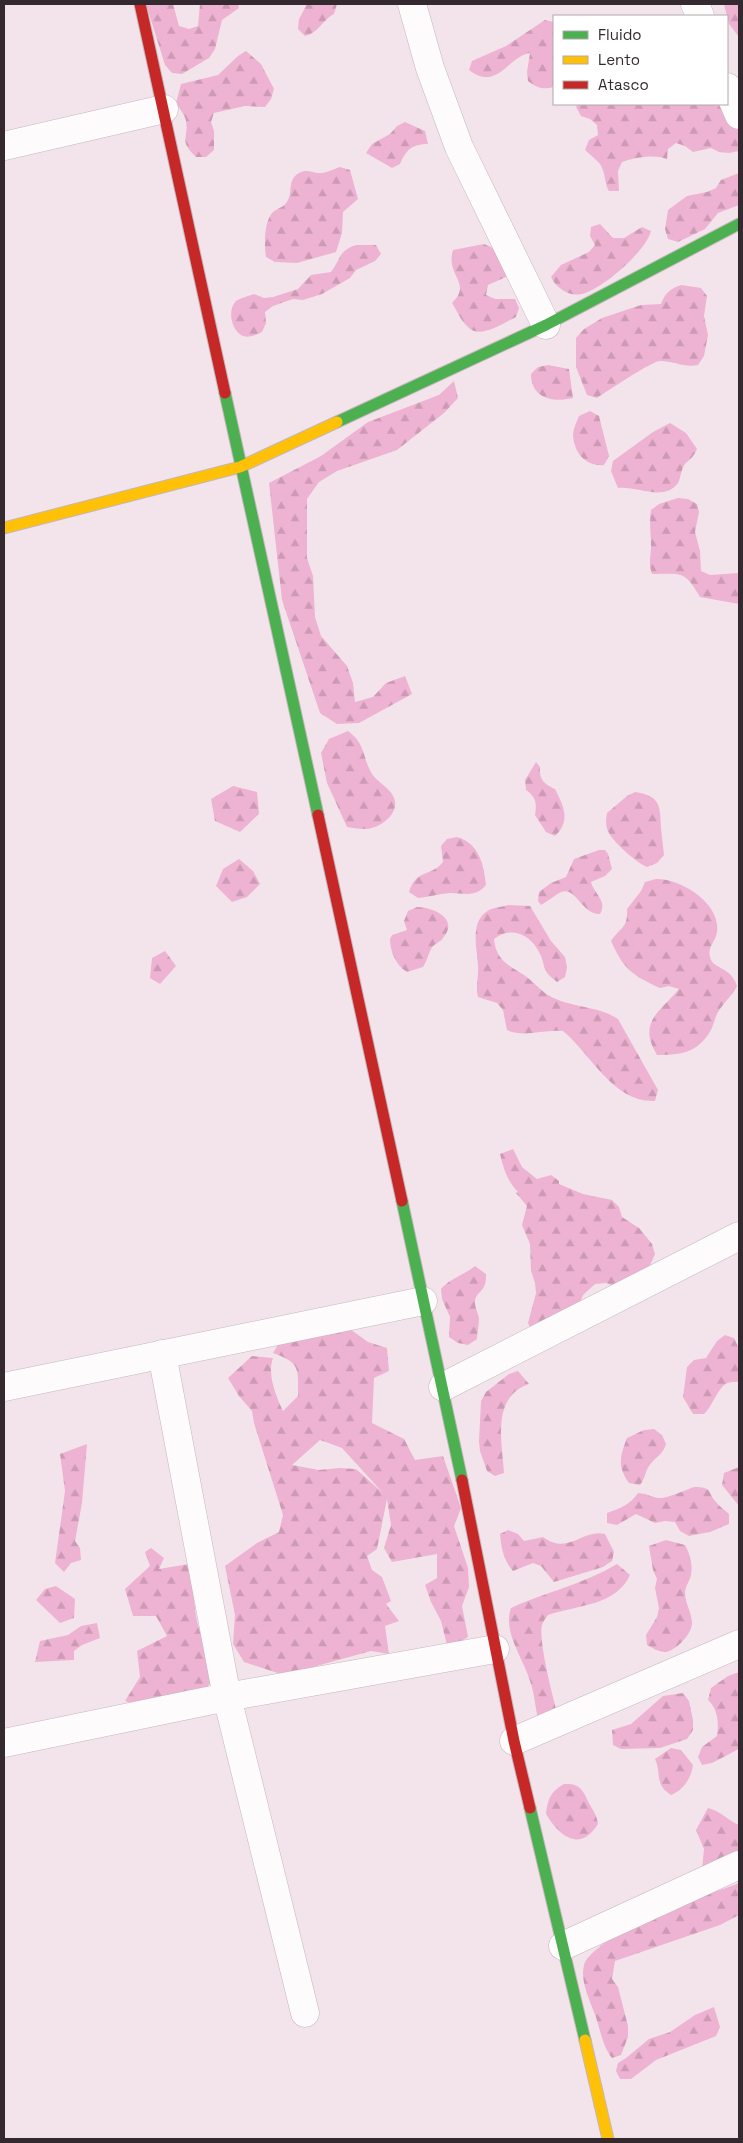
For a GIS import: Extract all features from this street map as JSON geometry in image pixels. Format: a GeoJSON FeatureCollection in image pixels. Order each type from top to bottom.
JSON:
{"type":"FeatureCollection","features":[{"type":"Feature","properties":{"kind":"street"},"geometry":{"type":"LineString","coordinates":[[140,4],[443,1387],[514,1741],[608,2139]]}},
{"type":"Feature","properties":{"kind":"street"},"geometry":{"type":"LineString","coordinates":[[412,4],[430,68],[459,147],[546,325]]}},
{"type":"Feature","properties":{"kind":"street"},"geometry":{"type":"LineString","coordinates":[[728,89],[739,115]]}},
{"type":"Feature","properties":{"kind":"street"},"geometry":{"type":"LineString","coordinates":[[4,146],[164,109]]}},
{"type":"Feature","properties":{"kind":"street"},"geometry":{"type":"LineString","coordinates":[[4,528],[240,467],[546,325],[739,224]]}},
{"type":"Feature","properties":{"kind":"street"},"geometry":{"type":"LineString","coordinates":[[443,1387],[739,1236]]}},
{"type":"Feature","properties":{"kind":"street"},"geometry":{"type":"LineString","coordinates":[[4,1387],[423,1301]]}},
{"type":"Feature","properties":{"kind":"street"},"geometry":{"type":"LineString","coordinates":[[162,1354],[227,1697],[305,2013]]}},
{"type":"Feature","properties":{"kind":"street"},"geometry":{"type":"LineString","coordinates":[[514,1741],[739,1644]]}},
{"type":"Feature","properties":{"kind":"street"},"geometry":{"type":"LineString","coordinates":[[4,1743],[227,1697],[495,1649]]}},
{"type":"Feature","properties":{"kind":"street"},"geometry":{"type":"LineString","coordinates":[[563,1946],[739,1865]]}},
{"type":"Feature","properties":{"kind":"green space"},"geometry":{"type":"Polygon","coordinates":[[[146,4],[173,4],[179,26],[189,29],[198,26],[200,4],[238,4],[239,8],[222,20],[215,49],[209,58],[182,74],[172,73],[165,65],[146,4]]]}},
{"type":"Feature","properties":{"kind":"green space"},"geometry":{"type":"Polygon","coordinates":[[[307,4],[337,4],[334,14],[318,29],[305,36],[298,29],[299,19],[307,4]]]}},
{"type":"Feature","properties":{"kind":"green space"},"geometry":{"type":"Polygon","coordinates":[[[724,4],[739,4],[739,37],[729,24],[724,4]]]}},
{"type":"Feature","properties":{"kind":"green space"},"geometry":{"type":"Polygon","coordinates":[[[545,20],[553,22],[553,87],[540,88],[528,81],[527,72],[530,53],[515,60],[495,75],[479,76],[469,70],[472,61],[506,46],[545,20]]]}},
{"type":"Feature","properties":{"kind":"green space"},"geometry":{"type":"Polygon","coordinates":[[[246,51],[261,64],[274,89],[271,99],[265,107],[245,106],[214,113],[211,122],[214,131],[214,150],[206,157],[196,157],[187,147],[185,139],[186,121],[176,103],[181,84],[218,75],[246,51]]]}},
{"type":"Feature","properties":{"kind":"green space"},"geometry":{"type":"Polygon","coordinates":[[[577,105],[728,105],[739,122],[739,151],[719,152],[711,148],[693,152],[685,146],[676,143],[668,149],[667,159],[662,157],[645,157],[622,162],[618,171],[619,191],[609,191],[600,164],[585,150],[589,140],[598,135],[597,125],[590,119],[581,116],[576,107],[577,105]]]}},
{"type":"Feature","properties":{"kind":"green space"},"geometry":{"type":"Polygon","coordinates":[[[405,122],[425,131],[428,144],[418,145],[410,149],[400,164],[392,168],[366,153],[372,144],[390,134],[397,126],[405,122]]]}},
{"type":"Feature","properties":{"kind":"green space"},"geometry":{"type":"Polygon","coordinates":[[[340,167],[350,170],[358,199],[343,212],[342,233],[336,252],[297,263],[275,262],[266,257],[265,239],[268,221],[273,212],[286,203],[295,176],[304,171],[320,173],[340,167]]]}},
{"type":"Feature","properties":{"kind":"green space"},"geometry":{"type":"Polygon","coordinates":[[[739,173],[739,205],[718,213],[705,229],[678,242],[668,239],[665,229],[668,210],[687,196],[707,192],[716,188],[721,180],[739,173]]]}},
{"type":"Feature","properties":{"kind":"green space"},"geometry":{"type":"Polygon","coordinates":[[[600,224],[613,238],[624,238],[642,227],[651,231],[641,249],[633,258],[601,285],[591,291],[577,295],[564,291],[556,285],[551,277],[561,265],[589,252],[595,245],[590,236],[591,227],[600,224]]]}},
{"type":"Feature","properties":{"kind":"green space"},"geometry":{"type":"Polygon","coordinates":[[[484,244],[502,252],[513,269],[506,277],[488,285],[486,295],[495,299],[515,299],[519,308],[516,317],[492,329],[479,332],[473,331],[466,325],[452,303],[460,290],[452,266],[452,259],[453,250],[484,244]]]}},
{"type":"Feature","properties":{"kind":"green space"},"geometry":{"type":"Polygon","coordinates":[[[356,245],[376,245],[381,254],[375,261],[356,270],[350,278],[322,294],[303,300],[293,299],[273,306],[265,312],[266,323],[262,332],[245,337],[236,330],[231,315],[236,301],[254,294],[264,298],[273,297],[298,289],[311,275],[331,272],[343,253],[356,245]]]}},
{"type":"Feature","properties":{"kind":"green space"},"geometry":{"type":"Polygon","coordinates":[[[681,285],[701,288],[707,296],[704,316],[708,335],[704,356],[698,365],[688,366],[670,362],[655,362],[597,398],[587,395],[576,367],[576,338],[584,329],[602,318],[641,305],[661,304],[668,292],[681,285]]]}},
{"type":"Feature","properties":{"kind":"green space"},"geometry":{"type":"Polygon","coordinates":[[[548,365],[569,369],[573,398],[550,399],[544,397],[535,389],[531,374],[538,367],[548,365]]]}},
{"type":"Feature","properties":{"kind":"green space"},"geometry":{"type":"Polygon","coordinates":[[[454,381],[458,398],[444,413],[397,450],[337,471],[319,482],[307,499],[307,558],[313,576],[315,617],[321,636],[347,666],[353,683],[355,702],[373,697],[386,683],[405,676],[412,694],[359,723],[337,724],[320,713],[282,600],[269,483],[321,456],[368,422],[439,395],[454,381]]]}},
{"type":"Feature","properties":{"kind":"green space"},"geometry":{"type":"Polygon","coordinates":[[[590,411],[599,416],[609,456],[604,465],[592,464],[582,458],[574,442],[573,435],[579,416],[590,411]]]}},
{"type":"Feature","properties":{"kind":"green space"},"geometry":{"type":"Polygon","coordinates":[[[670,423],[686,433],[697,449],[685,464],[678,483],[666,492],[618,488],[611,471],[613,461],[653,432],[670,423]]]}},
{"type":"Feature","properties":{"kind":"green space"},"geometry":{"type":"Polygon","coordinates":[[[678,498],[688,499],[697,504],[699,512],[695,532],[700,551],[701,571],[710,575],[739,573],[739,604],[700,597],[690,582],[681,575],[652,574],[650,563],[651,510],[659,504],[678,498]]]}},
{"type":"Feature","properties":{"kind":"green space"},"geometry":{"type":"Polygon","coordinates":[[[348,731],[361,746],[372,774],[391,793],[395,802],[395,808],[389,818],[372,828],[347,827],[327,783],[321,753],[329,739],[348,731]]]}},
{"type":"Feature","properties":{"kind":"green space"},"geometry":{"type":"Polygon","coordinates":[[[536,762],[540,767],[541,778],[555,789],[563,808],[563,825],[555,836],[546,832],[535,815],[535,801],[526,790],[525,780],[536,762]]]}},
{"type":"Feature","properties":{"kind":"green space"},"geometry":{"type":"Polygon","coordinates":[[[233,786],[257,792],[259,814],[240,832],[215,821],[211,799],[233,786]]]}},
{"type":"Feature","properties":{"kind":"green space"},"geometry":{"type":"Polygon","coordinates":[[[635,792],[654,799],[660,814],[664,855],[657,863],[647,867],[621,847],[612,837],[606,825],[607,813],[627,796],[635,792]]]}},
{"type":"Feature","properties":{"kind":"green space"},"geometry":{"type":"Polygon","coordinates":[[[457,837],[471,844],[479,856],[484,870],[486,885],[478,892],[470,894],[450,893],[418,898],[409,892],[420,876],[434,870],[443,862],[441,846],[447,839],[457,837]]]}},
{"type":"Feature","properties":{"kind":"green space"},"geometry":{"type":"Polygon","coordinates":[[[599,850],[605,850],[608,854],[612,869],[605,876],[591,882],[601,901],[602,909],[600,914],[588,910],[571,893],[566,891],[561,892],[541,905],[538,901],[539,892],[551,883],[566,877],[574,859],[599,850]]]}},
{"type":"Feature","properties":{"kind":"green space"},"geometry":{"type":"Polygon","coordinates":[[[239,859],[253,871],[260,884],[247,897],[232,902],[216,886],[223,869],[239,859]]]}},
{"type":"Feature","properties":{"kind":"green space"},"geometry":{"type":"Polygon","coordinates":[[[656,879],[666,880],[687,888],[697,894],[713,911],[717,921],[717,932],[709,953],[710,957],[715,964],[731,975],[737,986],[718,1012],[711,1030],[700,1044],[681,1053],[657,1055],[651,1044],[650,1026],[658,1011],[679,989],[669,986],[660,988],[636,975],[620,959],[611,941],[625,924],[627,909],[641,891],[645,882],[656,879]]]}},
{"type":"Feature","properties":{"kind":"green space"},"geometry":{"type":"Polygon","coordinates":[[[508,905],[530,906],[551,941],[565,957],[567,967],[565,977],[557,982],[550,976],[545,970],[541,956],[533,943],[521,934],[508,933],[494,939],[500,957],[548,995],[565,1002],[610,1014],[618,1019],[658,1090],[655,1101],[640,1100],[615,1086],[563,1031],[520,1033],[507,1030],[503,1010],[497,1003],[478,997],[476,928],[483,915],[489,910],[508,905]]]}},
{"type":"Feature","properties":{"kind":"green space"},"geometry":{"type":"Polygon","coordinates":[[[417,907],[437,912],[442,915],[448,925],[443,938],[431,949],[423,967],[407,972],[394,958],[390,939],[392,935],[407,930],[404,921],[408,911],[417,907]]]}},
{"type":"Feature","properties":{"kind":"green space"},"geometry":{"type":"Polygon","coordinates":[[[165,951],[176,966],[160,984],[150,978],[152,958],[165,951]]]}},
{"type":"Feature","properties":{"kind":"green space"},"geometry":{"type":"Polygon","coordinates":[[[513,1149],[522,1167],[537,1179],[551,1175],[559,1181],[559,1184],[583,1194],[612,1200],[619,1207],[622,1217],[639,1228],[652,1244],[655,1254],[643,1281],[615,1286],[606,1283],[595,1284],[583,1295],[578,1308],[532,1332],[528,1323],[536,1293],[531,1271],[530,1244],[522,1225],[527,1206],[516,1193],[518,1192],[509,1179],[500,1154],[513,1149]]]}},
{"type":"Feature","properties":{"kind":"green space"},"geometry":{"type":"Polygon","coordinates":[[[475,1266],[486,1274],[486,1280],[483,1289],[477,1296],[475,1305],[479,1318],[477,1339],[468,1345],[458,1343],[449,1337],[450,1317],[442,1299],[441,1289],[448,1282],[475,1266]]]}},
{"type":"Feature","properties":{"kind":"green space"},"geometry":{"type":"Polygon","coordinates":[[[350,1329],[368,1342],[387,1348],[389,1371],[374,1378],[372,1423],[404,1439],[415,1460],[443,1456],[461,1508],[454,1526],[468,1568],[469,1587],[462,1606],[468,1637],[448,1649],[441,1621],[425,1585],[437,1578],[437,1554],[392,1562],[384,1548],[391,1525],[387,1499],[377,1549],[367,1556],[372,1570],[382,1577],[391,1601],[386,1604],[399,1621],[385,1626],[389,1654],[371,1651],[284,1675],[244,1662],[233,1644],[235,1615],[225,1566],[257,1543],[279,1532],[283,1515],[254,1423],[252,1411],[239,1396],[228,1378],[252,1356],[273,1358],[271,1365],[272,1378],[275,1392],[283,1411],[298,1396],[296,1368],[289,1360],[273,1353],[285,1333],[350,1329]],[[320,1440],[292,1465],[319,1470],[356,1469],[383,1493],[342,1448],[320,1440]]]}},
{"type":"Feature","properties":{"kind":"green space"},"geometry":{"type":"Polygon","coordinates":[[[725,1335],[734,1338],[739,1349],[739,1381],[729,1382],[724,1385],[704,1414],[693,1414],[683,1397],[687,1367],[694,1360],[706,1358],[717,1341],[725,1335]]]}},
{"type":"Feature","properties":{"kind":"green space"},"geometry":{"type":"Polygon","coordinates":[[[518,1371],[529,1384],[517,1390],[509,1399],[504,1410],[501,1435],[504,1473],[495,1476],[487,1471],[480,1451],[481,1401],[486,1392],[509,1374],[518,1371]]]}},
{"type":"Feature","properties":{"kind":"green space"},"geometry":{"type":"Polygon","coordinates":[[[654,1429],[662,1435],[666,1444],[665,1448],[649,1466],[640,1485],[629,1483],[621,1466],[627,1438],[644,1430],[654,1429]]]}},
{"type":"Feature","properties":{"kind":"green space"},"geometry":{"type":"Polygon","coordinates":[[[87,1444],[82,1503],[75,1541],[80,1548],[81,1560],[71,1563],[64,1572],[55,1563],[65,1491],[60,1454],[87,1444]]]}},
{"type":"Feature","properties":{"kind":"green space"},"geometry":{"type":"Polygon","coordinates":[[[739,1467],[739,1506],[722,1485],[724,1473],[739,1467]]]}},
{"type":"Feature","properties":{"kind":"green space"},"geometry":{"type":"Polygon","coordinates":[[[694,1487],[704,1488],[709,1491],[718,1504],[729,1514],[729,1524],[710,1532],[689,1536],[680,1531],[675,1522],[655,1523],[636,1514],[617,1525],[607,1523],[607,1513],[628,1503],[638,1493],[662,1498],[694,1487]]]}},
{"type":"Feature","properties":{"kind":"green space"},"geometry":{"type":"Polygon","coordinates":[[[508,1530],[518,1534],[524,1541],[543,1537],[560,1544],[597,1533],[605,1534],[614,1552],[612,1561],[603,1567],[554,1582],[541,1566],[533,1563],[513,1571],[505,1559],[500,1539],[500,1534],[508,1530]]]}},
{"type":"Feature","properties":{"kind":"green space"},"geometry":{"type":"Polygon","coordinates":[[[666,1540],[685,1545],[690,1556],[692,1571],[685,1593],[692,1623],[683,1641],[674,1649],[665,1652],[658,1651],[647,1645],[646,1635],[657,1617],[659,1608],[655,1588],[657,1579],[653,1570],[649,1546],[666,1540]]]}},
{"type":"Feature","properties":{"kind":"green space"},"geometry":{"type":"Polygon","coordinates":[[[151,1548],[164,1558],[159,1569],[195,1563],[194,1588],[197,1621],[213,1661],[214,1673],[205,1691],[142,1707],[125,1701],[140,1677],[137,1651],[167,1636],[156,1616],[133,1616],[125,1589],[150,1566],[145,1552],[151,1548]]]}},
{"type":"Feature","properties":{"kind":"green space"},"geometry":{"type":"Polygon","coordinates":[[[617,1564],[630,1575],[624,1585],[615,1593],[595,1603],[548,1615],[543,1622],[541,1633],[544,1658],[559,1720],[539,1722],[531,1684],[509,1627],[511,1608],[591,1577],[617,1564]]]}},
{"type":"Feature","properties":{"kind":"green space"},"geometry":{"type":"Polygon","coordinates":[[[56,1586],[75,1599],[74,1618],[60,1623],[36,1600],[45,1589],[56,1586]]]}},
{"type":"Feature","properties":{"kind":"green space"},"geometry":{"type":"Polygon","coordinates":[[[97,1623],[100,1638],[82,1645],[74,1651],[74,1660],[35,1662],[40,1641],[68,1635],[81,1626],[97,1623]]]}},
{"type":"Feature","properties":{"kind":"green space"},"geometry":{"type":"Polygon","coordinates":[[[739,1672],[739,1749],[712,1763],[702,1765],[698,1757],[702,1747],[717,1736],[718,1731],[716,1712],[708,1700],[711,1688],[728,1676],[739,1672]]]}},
{"type":"Feature","properties":{"kind":"green space"},"geometry":{"type":"Polygon","coordinates":[[[683,1693],[689,1701],[693,1720],[693,1730],[687,1739],[660,1748],[621,1749],[613,1745],[612,1730],[631,1724],[663,1696],[683,1693]]]}},
{"type":"Feature","properties":{"kind":"green space"},"geometry":{"type":"Polygon","coordinates":[[[671,1748],[681,1750],[693,1765],[686,1783],[671,1795],[660,1783],[655,1759],[671,1748]]]}},
{"type":"Feature","properties":{"kind":"green space"},"geometry":{"type":"Polygon","coordinates":[[[564,1784],[574,1785],[581,1789],[596,1816],[598,1824],[584,1838],[570,1838],[563,1834],[546,1814],[550,1796],[564,1784]]]}},
{"type":"Feature","properties":{"kind":"green space"},"geometry":{"type":"Polygon","coordinates":[[[708,1808],[717,1811],[739,1825],[739,1878],[702,1869],[704,1849],[696,1830],[708,1808]]]}},
{"type":"Feature","properties":{"kind":"green space"},"geometry":{"type":"Polygon","coordinates":[[[739,1883],[739,1915],[720,1925],[615,1961],[612,1979],[618,1987],[628,2026],[628,2037],[621,2055],[612,2058],[603,2042],[584,1983],[584,1965],[589,1957],[622,1931],[650,1916],[671,1906],[739,1883]]]}},
{"type":"Feature","properties":{"kind":"green space"},"geometry":{"type":"Polygon","coordinates":[[[714,2007],[720,2027],[716,2036],[656,2060],[631,2079],[620,2079],[616,2071],[618,2063],[649,2039],[670,2032],[695,2015],[714,2007]]]}},
{"type":"Feature","properties":{"kind":"traffic: fast"},"geometry":{"type":"LineString","coordinates":[[337,422],[546,325],[739,224]]}},
{"type":"Feature","properties":{"kind":"traffic: fast"},"geometry":{"type":"LineString","coordinates":[[225,393],[318,815]]}},
{"type":"Feature","properties":{"kind":"traffic: fast"},"geometry":{"type":"LineString","coordinates":[[402,1201],[462,1480]]}},
{"type":"Feature","properties":{"kind":"traffic: fast"},"geometry":{"type":"LineString","coordinates":[[530,1808],[585,2040]]}},
{"type":"Feature","properties":{"kind":"traffic: slow"},"geometry":{"type":"LineString","coordinates":[[4,528],[240,467],[337,422]]}},
{"type":"Feature","properties":{"kind":"traffic: slow"},"geometry":{"type":"LineString","coordinates":[[585,2040],[608,2139]]}},
{"type":"Feature","properties":{"kind":"traffic: jam"},"geometry":{"type":"LineString","coordinates":[[140,4],[225,393]]}},
{"type":"Feature","properties":{"kind":"traffic: jam"},"geometry":{"type":"LineString","coordinates":[[318,815],[402,1201]]}},
{"type":"Feature","properties":{"kind":"traffic: jam"},"geometry":{"type":"LineString","coordinates":[[462,1480],[514,1741],[530,1808]]}}]}
